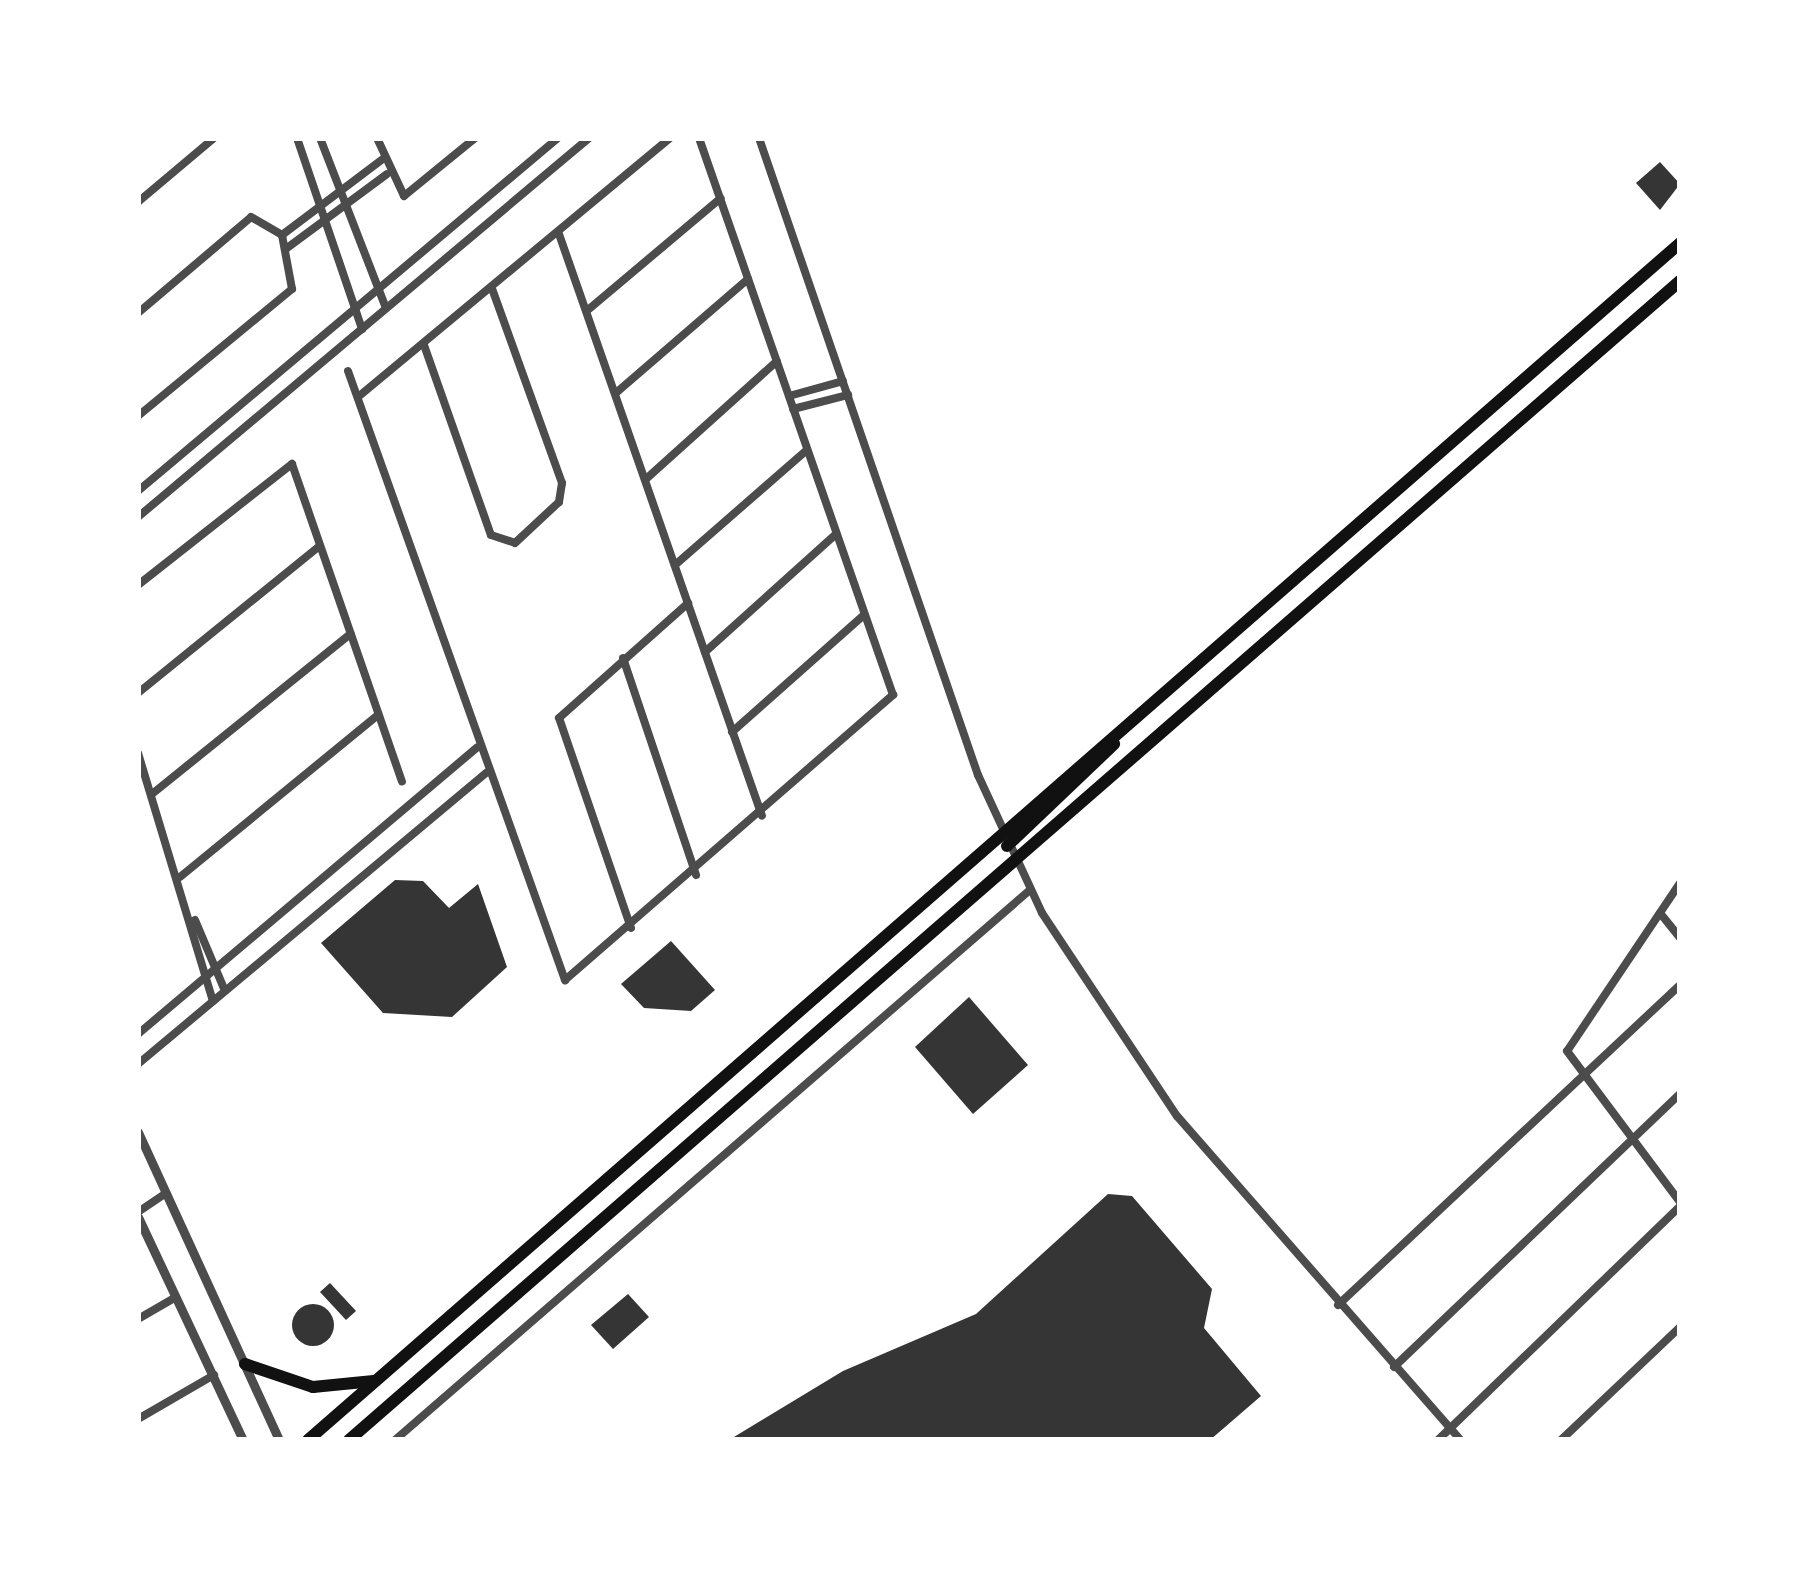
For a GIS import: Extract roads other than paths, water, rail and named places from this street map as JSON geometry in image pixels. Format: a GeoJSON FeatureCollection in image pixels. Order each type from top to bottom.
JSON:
{"type":"FeatureCollection","features":[{"type":"Feature","properties":{"kind":"main road"},"geometry":{"type":"LineString","coordinates":[[308,1440],[1004,841],[1120,732],[1680,243]]}},
{"type":"Feature","properties":{"kind":"main road"},"geometry":{"type":"LineString","coordinates":[[349,1440],[1680,281]]}},
{"type":"Feature","properties":{"kind":"main road"},"geometry":{"type":"LineString","coordinates":[[245,1364],[313,1387],[375,1381]]}},
{"type":"Feature","properties":{"kind":"street"},"geometry":{"type":"LineString","coordinates":[[138,202],[214,138]]}},
{"type":"Feature","properties":{"kind":"street"},"geometry":{"type":"LineString","coordinates":[[297,138],[362,330]]}},
{"type":"Feature","properties":{"kind":"street"},"geometry":{"type":"LineString","coordinates":[[320,138],[386,308]]}},
{"type":"Feature","properties":{"kind":"street"},"geometry":{"type":"LineString","coordinates":[[377,138],[388,174],[408,195],[475,138]]}},
{"type":"Feature","properties":{"kind":"street"},"geometry":{"type":"LineString","coordinates":[[138,491],[558,138]]}},
{"type":"Feature","properties":{"kind":"street"},"geometry":{"type":"LineString","coordinates":[[138,517],[589,138]]}},
{"type":"Feature","properties":{"kind":"street"},"geometry":{"type":"LineString","coordinates":[[358,397],[670,138]]}},
{"type":"Feature","properties":{"kind":"street"},"geometry":{"type":"LineString","coordinates":[[348,371],[560,979],[631,928],[886,710],[892,687],[698,138]]}},
{"type":"Feature","properties":{"kind":"street"},"geometry":{"type":"LineString","coordinates":[[759,138],[1004,841],[1030,890],[1142,1072],[1338,1305],[1461,1440]]}},
{"type":"Feature","properties":{"kind":"street"},"geometry":{"type":"LineString","coordinates":[[282,235],[383,159]]}},
{"type":"Feature","properties":{"kind":"street"},"geometry":{"type":"LineString","coordinates":[[287,248],[388,174]]}},
{"type":"Feature","properties":{"kind":"street"},"geometry":{"type":"LineString","coordinates":[[588,310],[721,198]]}},
{"type":"Feature","properties":{"kind":"street"},"geometry":{"type":"LineString","coordinates":[[138,313],[251,217],[282,235],[292,289],[138,416]]}},
{"type":"Feature","properties":{"kind":"street"},"geometry":{"type":"LineString","coordinates":[[559,234],[762,816]]}},
{"type":"Feature","properties":{"kind":"street"},"geometry":{"type":"LineString","coordinates":[[443,237],[452,254]]}},
{"type":"Feature","properties":{"kind":"street"},"geometry":{"type":"LineString","coordinates":[[617,392],[748,280]]}},
{"type":"Feature","properties":{"kind":"street"},"geometry":{"type":"LineString","coordinates":[[424,345],[496,540],[515,543],[562,492],[492,289]]}},
{"type":"Feature","properties":{"kind":"street"},"geometry":{"type":"LineString","coordinates":[[646,479],[777,362]]}},
{"type":"Feature","properties":{"kind":"street"},"geometry":{"type":"LineString","coordinates":[[789,396],[843,381]]}},
{"type":"Feature","properties":{"kind":"street"},"geometry":{"type":"LineString","coordinates":[[793,410],[848,395]]}},
{"type":"Feature","properties":{"kind":"street"},"geometry":{"type":"LineString","coordinates":[[675,565],[807,450]]}},
{"type":"Feature","properties":{"kind":"street"},"geometry":{"type":"LineString","coordinates":[[138,585],[292,464],[402,781]]}},
{"type":"Feature","properties":{"kind":"street"},"geometry":{"type":"LineString","coordinates":[[705,652],[836,533]]}},
{"type":"Feature","properties":{"kind":"street"},"geometry":{"type":"LineString","coordinates":[[138,693],[318,547]]}},
{"type":"Feature","properties":{"kind":"street"},"geometry":{"type":"LineString","coordinates":[[631,928],[559,718],[688,603]]}},
{"type":"Feature","properties":{"kind":"street"},"geometry":{"type":"LineString","coordinates":[[732,732],[864,615]]}},
{"type":"Feature","properties":{"kind":"street"},"geometry":{"type":"LineString","coordinates":[[152,794],[350,634]]}},
{"type":"Feature","properties":{"kind":"street"},"geometry":{"type":"LineString","coordinates":[[623,658],[696,874]]}},
{"type":"Feature","properties":{"kind":"street"},"geometry":{"type":"LineString","coordinates":[[180,878],[379,715]]}},
{"type":"Feature","properties":{"kind":"street"},"geometry":{"type":"LineString","coordinates":[[138,1034],[477,748]]}},
{"type":"Feature","properties":{"kind":"street"},"geometry":{"type":"LineString","coordinates":[[138,753],[194,919],[225,991]]}},
{"type":"Feature","properties":{"kind":"street"},"geometry":{"type":"LineString","coordinates":[[138,1064],[486,773]]}},
{"type":"Feature","properties":{"kind":"street"},"geometry":{"type":"LineString","coordinates":[[1438,1440],[1680,1204],[1568,1057],[1680,884]]}},
{"type":"Feature","properties":{"kind":"street"},"geometry":{"type":"LineString","coordinates":[[395,1440],[1030,890]]}},
{"type":"Feature","properties":{"kind":"street"},"geometry":{"type":"LineString","coordinates":[[1660,913],[1680,938]]}},
{"type":"Feature","properties":{"kind":"street"},"geometry":{"type":"LineString","coordinates":[[194,919],[213,1001]]}},
{"type":"Feature","properties":{"kind":"street"},"geometry":{"type":"LineString","coordinates":[[1338,1305],[1579,1070],[1680,985]]}},
{"type":"Feature","properties":{"kind":"street"},"geometry":{"type":"LineString","coordinates":[[1394,1367],[1629,1136],[1680,1094]]}},
{"type":"Feature","properties":{"kind":"street"},"geometry":{"type":"LineString","coordinates":[[139,1138],[279,1440]]}},
{"type":"Feature","properties":{"kind":"street"},"geometry":{"type":"LineString","coordinates":[[167,1192],[138,1215],[243,1440]]}},
{"type":"Feature","properties":{"kind":"street"},"geometry":{"type":"LineString","coordinates":[[138,1319],[176,1297]]}},
{"type":"Feature","properties":{"kind":"street"},"geometry":{"type":"LineString","coordinates":[[1561,1440],[1680,1327]]}},
{"type":"Feature","properties":{"kind":"street"},"geometry":{"type":"LineString","coordinates":[[138,1419],[214,1375]]}}]}
